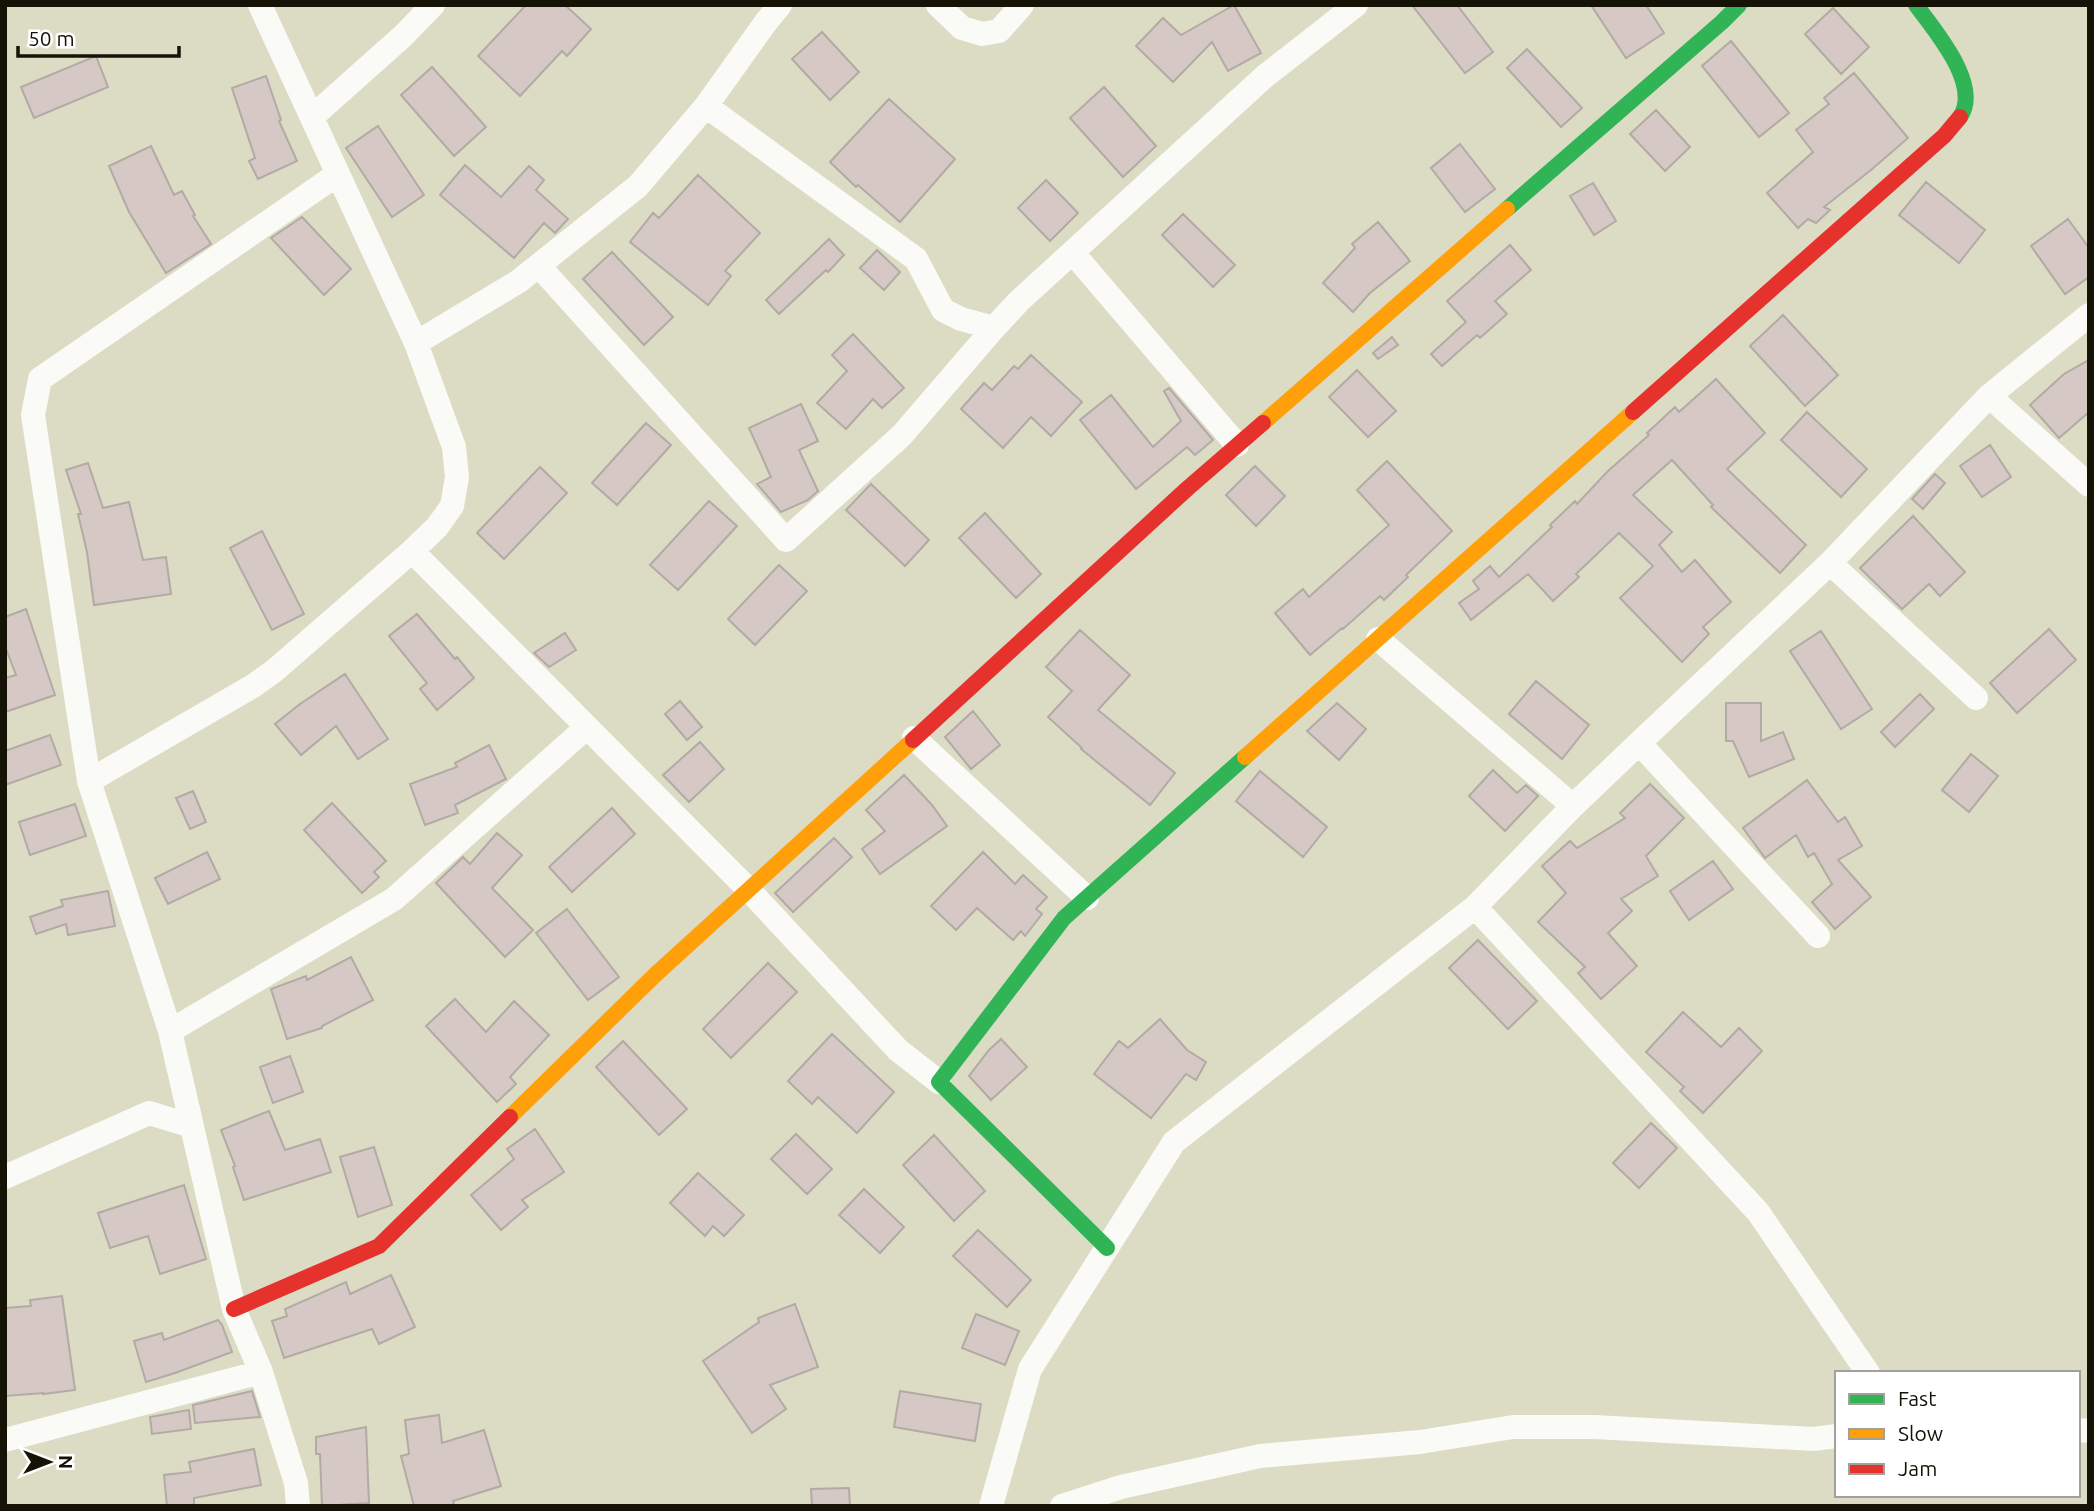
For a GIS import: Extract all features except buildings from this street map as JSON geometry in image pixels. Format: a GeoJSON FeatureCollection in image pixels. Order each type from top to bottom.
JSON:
{"type":"FeatureCollection","features":[{"type":"Feature","properties":{"kind":"street"},"geometry":{"type":"LineString","coordinates":[[89,781],[253,686],[274,671],[412,551],[437,527],[452,506],[457,477],[454,447],[416,343],[260,5]]}},
{"type":"Feature","properties":{"kind":"street"},"geometry":{"type":"LineString","coordinates":[[313,117],[404,35],[433,5]]}},
{"type":"Feature","properties":{"kind":"street"},"geometry":{"type":"LineString","coordinates":[[416,343],[519,281],[638,186],[706,106],[780,5]]}},
{"type":"Feature","properties":{"kind":"street"},"geometry":{"type":"LineString","coordinates":[[938,5],[962,28],[982,34],[999,31],[1022,5]]}},
{"type":"Feature","properties":{"kind":"street"},"geometry":{"type":"LineString","coordinates":[[539,266],[786,540],[902,435],[1017,302],[1264,77],[1356,5]]}},
{"type":"Feature","properties":{"kind":"street"},"geometry":{"type":"LineString","coordinates":[[234,1309],[379,1245],[655,975],[748,889],[1237,445],[1739,5]]}},
{"type":"Feature","properties":{"kind":"street"},"geometry":{"type":"LineString","coordinates":[[939,1082],[1064,918],[1944,136],[1966,108],[1966,85],[1953,59],[1916,5]]}},
{"type":"Feature","properties":{"kind":"street"},"geometry":{"type":"LineString","coordinates":[[706,106],[916,259],[943,310],[961,319],[994,328]]}},
{"type":"Feature","properties":{"kind":"street"},"geometry":{"type":"LineString","coordinates":[[298,1506],[296,1483],[261,1372],[234,1309],[170,1031],[89,781],[33,415],[40,379],[338,174]]}},
{"type":"Feature","properties":{"kind":"street"},"geometry":{"type":"LineString","coordinates":[[1073,253],[1237,445]]}},
{"type":"Feature","properties":{"kind":"street"},"geometry":{"type":"LineString","coordinates":[[991,1506],[1030,1369],[1174,1142],[1475,907],[1573,806],[1830,563],[1989,396],[2089,315]]}},
{"type":"Feature","properties":{"kind":"street"},"geometry":{"type":"LineString","coordinates":[[1989,396],[2089,485]]}},
{"type":"Feature","properties":{"kind":"street"},"geometry":{"type":"LineString","coordinates":[[412,551],[748,889],[898,1050],[939,1082],[1107,1248]]}},
{"type":"Feature","properties":{"kind":"street"},"geometry":{"type":"LineString","coordinates":[[1830,563],[1976,698]]}},
{"type":"Feature","properties":{"kind":"street"},"geometry":{"type":"LineString","coordinates":[[1378,639],[1573,806]]}},
{"type":"Feature","properties":{"kind":"street"},"geometry":{"type":"LineString","coordinates":[[170,1031],[394,899],[587,727]]}},
{"type":"Feature","properties":{"kind":"street"},"geometry":{"type":"LineString","coordinates":[[914,738],[1087,898]]}},
{"type":"Feature","properties":{"kind":"street"},"geometry":{"type":"LineString","coordinates":[[1639,743],[1818,936]]}},
{"type":"Feature","properties":{"kind":"street"},"geometry":{"type":"LineString","coordinates":[[1475,907],[1758,1212],[1867,1371]]}},
{"type":"Feature","properties":{"kind":"street"},"geometry":{"type":"LineString","coordinates":[[5,1177],[149,1113],[192,1126]]}},
{"type":"Feature","properties":{"kind":"street"},"geometry":{"type":"LineString","coordinates":[[5,1440],[261,1372]]}},
{"type":"Feature","properties":{"kind":"street"},"geometry":{"type":"LineString","coordinates":[[1062,1506],[1121,1487],[1260,1457],[1420,1442],[1513,1427],[1595,1427],[1813,1439],[1835,1436]]}},
{"type":"Feature","properties":{"kind":"traffic: fast"},"geometry":{"type":"LineString","coordinates":[[1507,209],[1739,5]]}},
{"type":"Feature","properties":{"kind":"traffic: fast"},"geometry":{"type":"LineString","coordinates":[[1916,5],[1944,43],[1961,74],[1965,104],[1960,117]]}},
{"type":"Feature","properties":{"kind":"traffic: fast"},"geometry":{"type":"LineString","coordinates":[[1107,1248],[939,1082],[1064,918],[1245,757]]}},
{"type":"Feature","properties":{"kind":"traffic: slow"},"geometry":{"type":"LineString","coordinates":[[1263,423],[1507,209]]}},
{"type":"Feature","properties":{"kind":"traffic: slow"},"geometry":{"type":"LineString","coordinates":[[1245,757],[1633,412]]}},
{"type":"Feature","properties":{"kind":"traffic: slow"},"geometry":{"type":"LineString","coordinates":[[510,1117],[655,975],[913,740]]}},
{"type":"Feature","properties":{"kind":"traffic: jam"},"geometry":{"type":"LineString","coordinates":[[1633,412],[1944,136],[1960,117]]}},
{"type":"Feature","properties":{"kind":"traffic: jam"},"geometry":{"type":"LineString","coordinates":[[913,740],[1188,488],[1263,423]]}},
{"type":"Feature","properties":{"kind":"traffic: jam"},"geometry":{"type":"LineString","coordinates":[[234,1309],[379,1246],[510,1117]]}}]}
